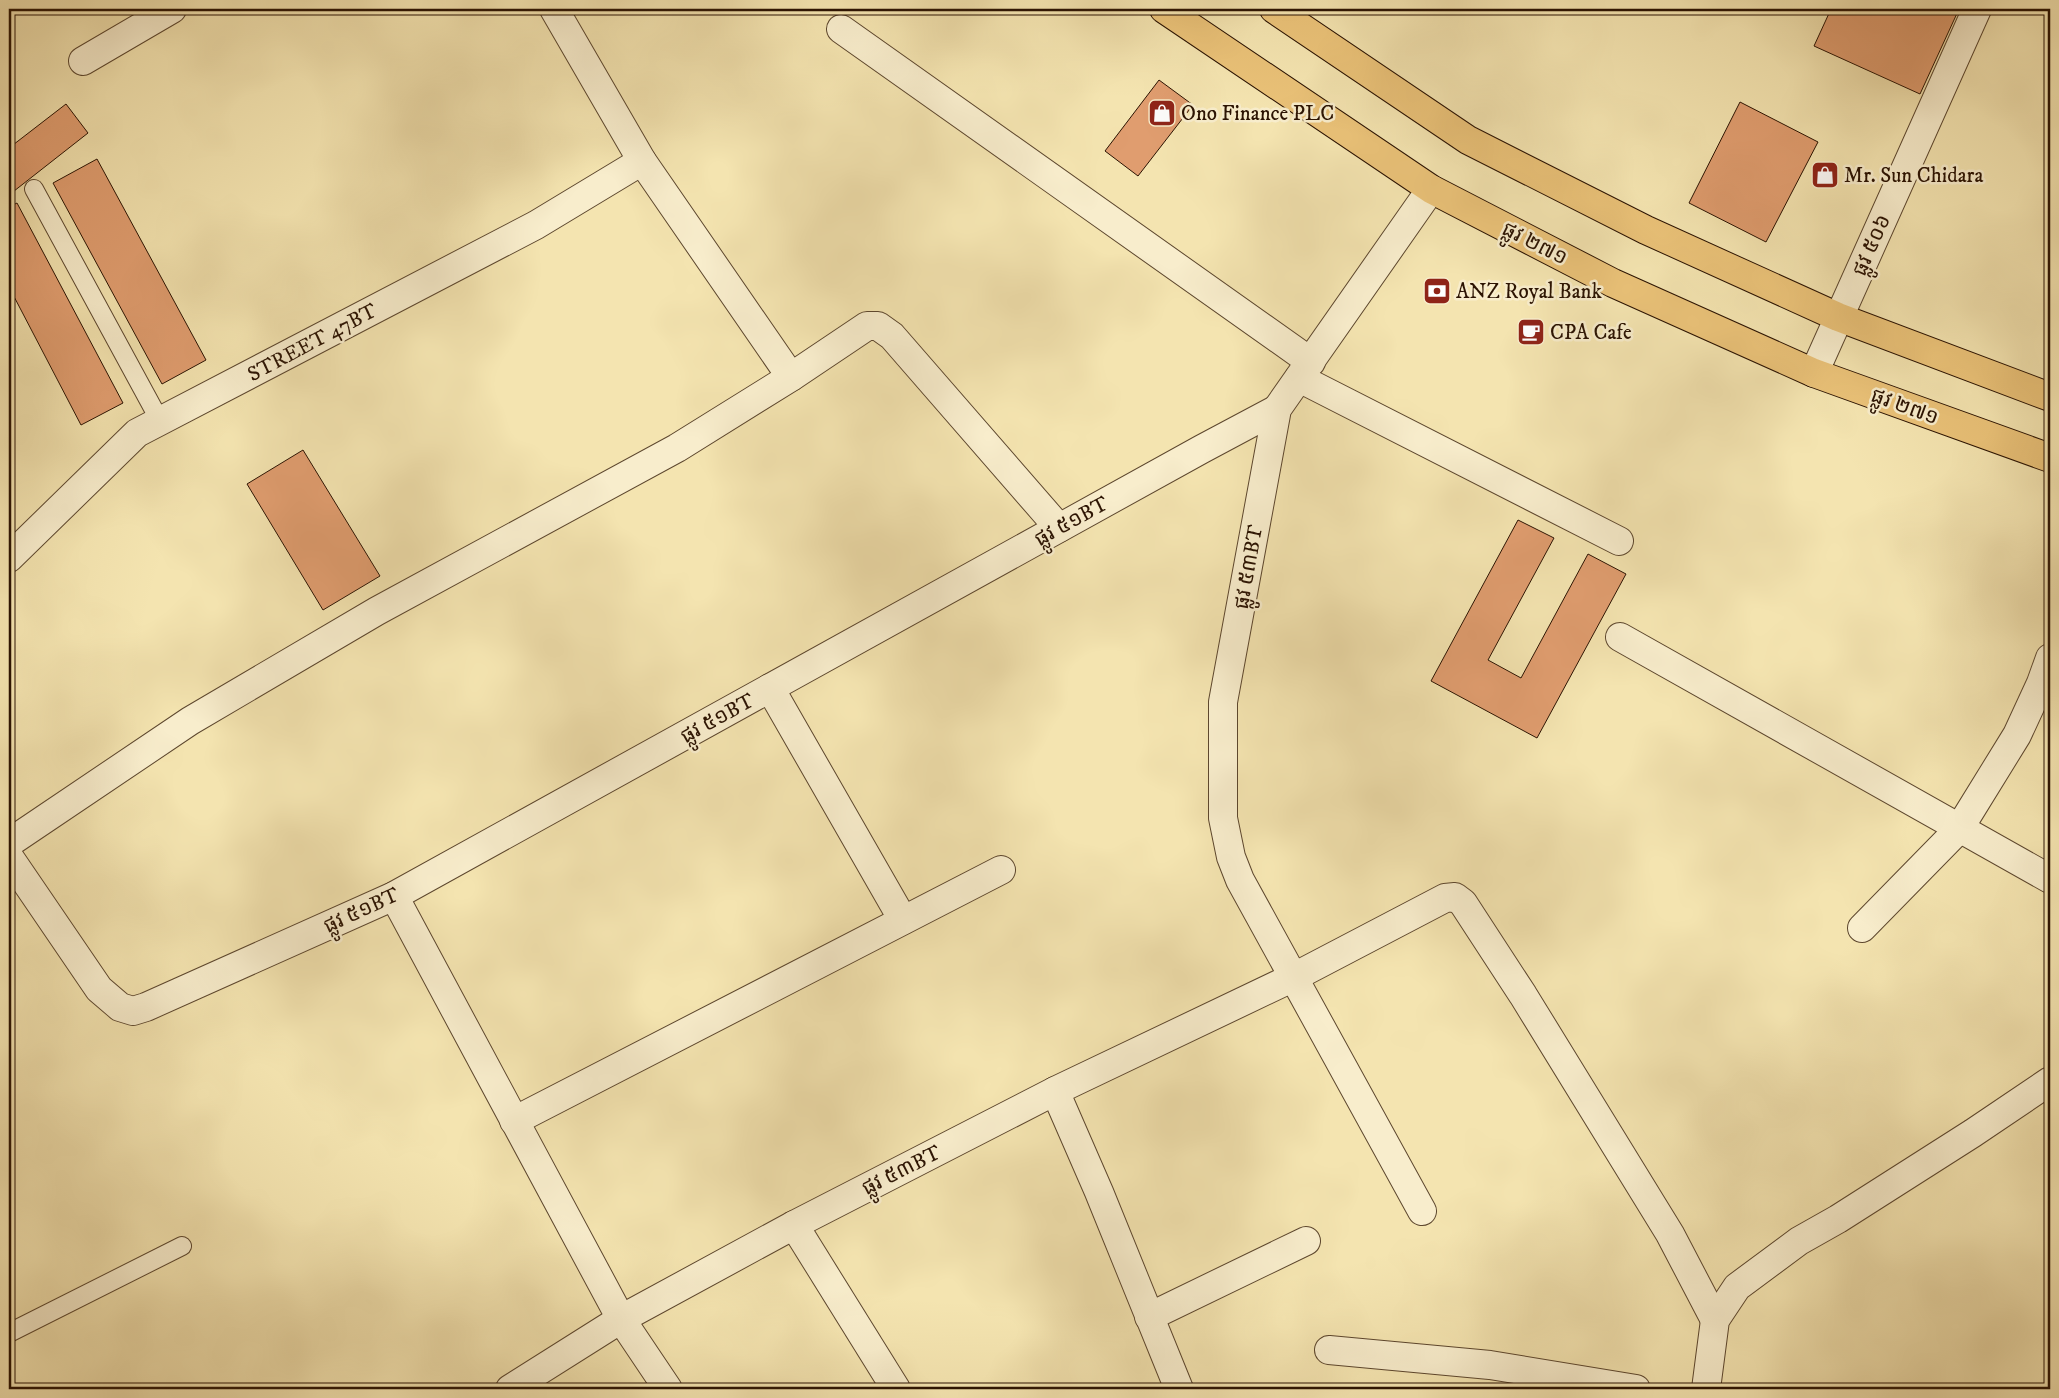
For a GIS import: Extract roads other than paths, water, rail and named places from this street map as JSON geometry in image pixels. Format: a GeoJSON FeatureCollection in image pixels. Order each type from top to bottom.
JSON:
{"type":"FeatureCollection","features":[{"type":"Feature","properties":{"kind":"main road","name":"ផ្លូវ ២៧១"},"geometry":{"type":"LineString","coordinates":[[1164,9],[1431,189],[1613,283],[1814,372],[2050,458]]}},
{"type":"Feature","properties":{"kind":"main road"},"geometry":{"type":"LineString","coordinates":[[1274,9],[1468,140],[1646,230],[1838,317],[2050,397]]}},
{"type":"Feature","properties":{"kind":"street"},"geometry":{"type":"LineString","coordinates":[[83,62],[172,9]]}},
{"type":"Feature","properties":{"kind":"street"},"geometry":{"type":"LineString","coordinates":[[554,9],[642,161],[791,377]]}},
{"type":"Feature","properties":{"kind":"street","name":"ផ្លូវ ៥០៦"},"geometry":{"type":"LineString","coordinates":[[1814,372],[1977,9]]}},
{"type":"Feature","properties":{"kind":"street"},"geometry":{"type":"LineString","coordinates":[[841,29],[1305,370],[1619,541]]}},
{"type":"Feature","properties":{"kind":"street","name":"STREET 47BT"},"geometry":{"type":"LineString","coordinates":[[9,558],[137,433],[536,225],[642,161]]}},
{"type":"Feature","properties":{"kind":"street","name":"ផ្លូវ ៥៣BT"},"geometry":{"type":"LineString","coordinates":[[1294,977],[1240,880],[1231,857],[1223,818],[1224,702],[1278,409],[1431,189]]}},
{"type":"Feature","properties":{"kind":"street"},"geometry":{"type":"LineString","coordinates":[[9,842],[190,721],[377,611],[677,448],[791,377],[866,326],[878,326],[892,336],[1060,528]]}},
{"type":"Feature","properties":{"kind":"street","name":"ផ្លូវ ៥១BT"},"geometry":{"type":"LineString","coordinates":[[9,856],[99,989],[120,1007],[133,1011],[146,1007],[394,896],[1278,409]]}},
{"type":"Feature","properties":{"kind":"street"},"geometry":{"type":"LineString","coordinates":[[1620,637],[2050,879]]}},
{"type":"Feature","properties":{"kind":"street"},"geometry":{"type":"LineString","coordinates":[[1862,928],[1960,830],[2017,736],[2042,683],[2050,658]]}},
{"type":"Feature","properties":{"kind":"street"},"geometry":{"type":"LineString","coordinates":[[770,688],[902,920]]}},
{"type":"Feature","properties":{"kind":"street"},"geometry":{"type":"LineString","coordinates":[[514,1121],[1002,870]]}},
{"type":"Feature","properties":{"kind":"street"},"geometry":{"type":"LineString","coordinates":[[394,896],[621,1319],[668,1389]]}},
{"type":"Feature","properties":{"kind":"street","name":"ផ្លូវ ៥៣BT"},"geometry":{"type":"LineString","coordinates":[[514,1386],[621,1319],[794,1224],[1055,1091],[1294,977],[1445,898],[1455,896],[1463,903],[1533,1011],[1670,1234],[1715,1320]]}},
{"type":"Feature","properties":{"kind":"street"},"geometry":{"type":"LineString","coordinates":[[1294,977],[1422,1211]]}},
{"type":"Feature","properties":{"kind":"street"},"geometry":{"type":"LineString","coordinates":[[1706,1389],[1715,1320],[1737,1287],[1799,1241],[1838,1219],[2050,1081]]}},
{"type":"Feature","properties":{"kind":"street"},"geometry":{"type":"LineString","coordinates":[[1055,1091],[1099,1192],[1178,1389]]}},
{"type":"Feature","properties":{"kind":"street"},"geometry":{"type":"LineString","coordinates":[[794,1224],[896,1389]]}},
{"type":"Feature","properties":{"kind":"street"},"geometry":{"type":"LineString","coordinates":[[1150,1317],[1306,1241]]}},
{"type":"Feature","properties":{"kind":"street"},"geometry":{"type":"LineString","coordinates":[[1329,1350],[1490,1365],[1636,1389]]}},
{"type":"Feature","properties":{"kind":"lane"},"geometry":{"type":"LineString","coordinates":[[34,189],[160,421]]}},
{"type":"Feature","properties":{"kind":"lane"},"geometry":{"type":"LineString","coordinates":[[9,1333],[182,1246]]}},
{"type":"Feature","properties":{"kind":"place","name":"Ono Finance PLC"},"geometry":{"type":"Point","coordinates":[1162,113]}},
{"type":"Feature","properties":{"kind":"place","name":"Mr. Sun Chidara"},"geometry":{"type":"Point","coordinates":[1825,175]}},
{"type":"Feature","properties":{"kind":"place","name":"ANZ Royal Bank"},"geometry":{"type":"Point","coordinates":[1437,291]}},
{"type":"Feature","properties":{"kind":"place","name":"CPA Cafe"},"geometry":{"type":"Point","coordinates":[1531,332]}}]}
